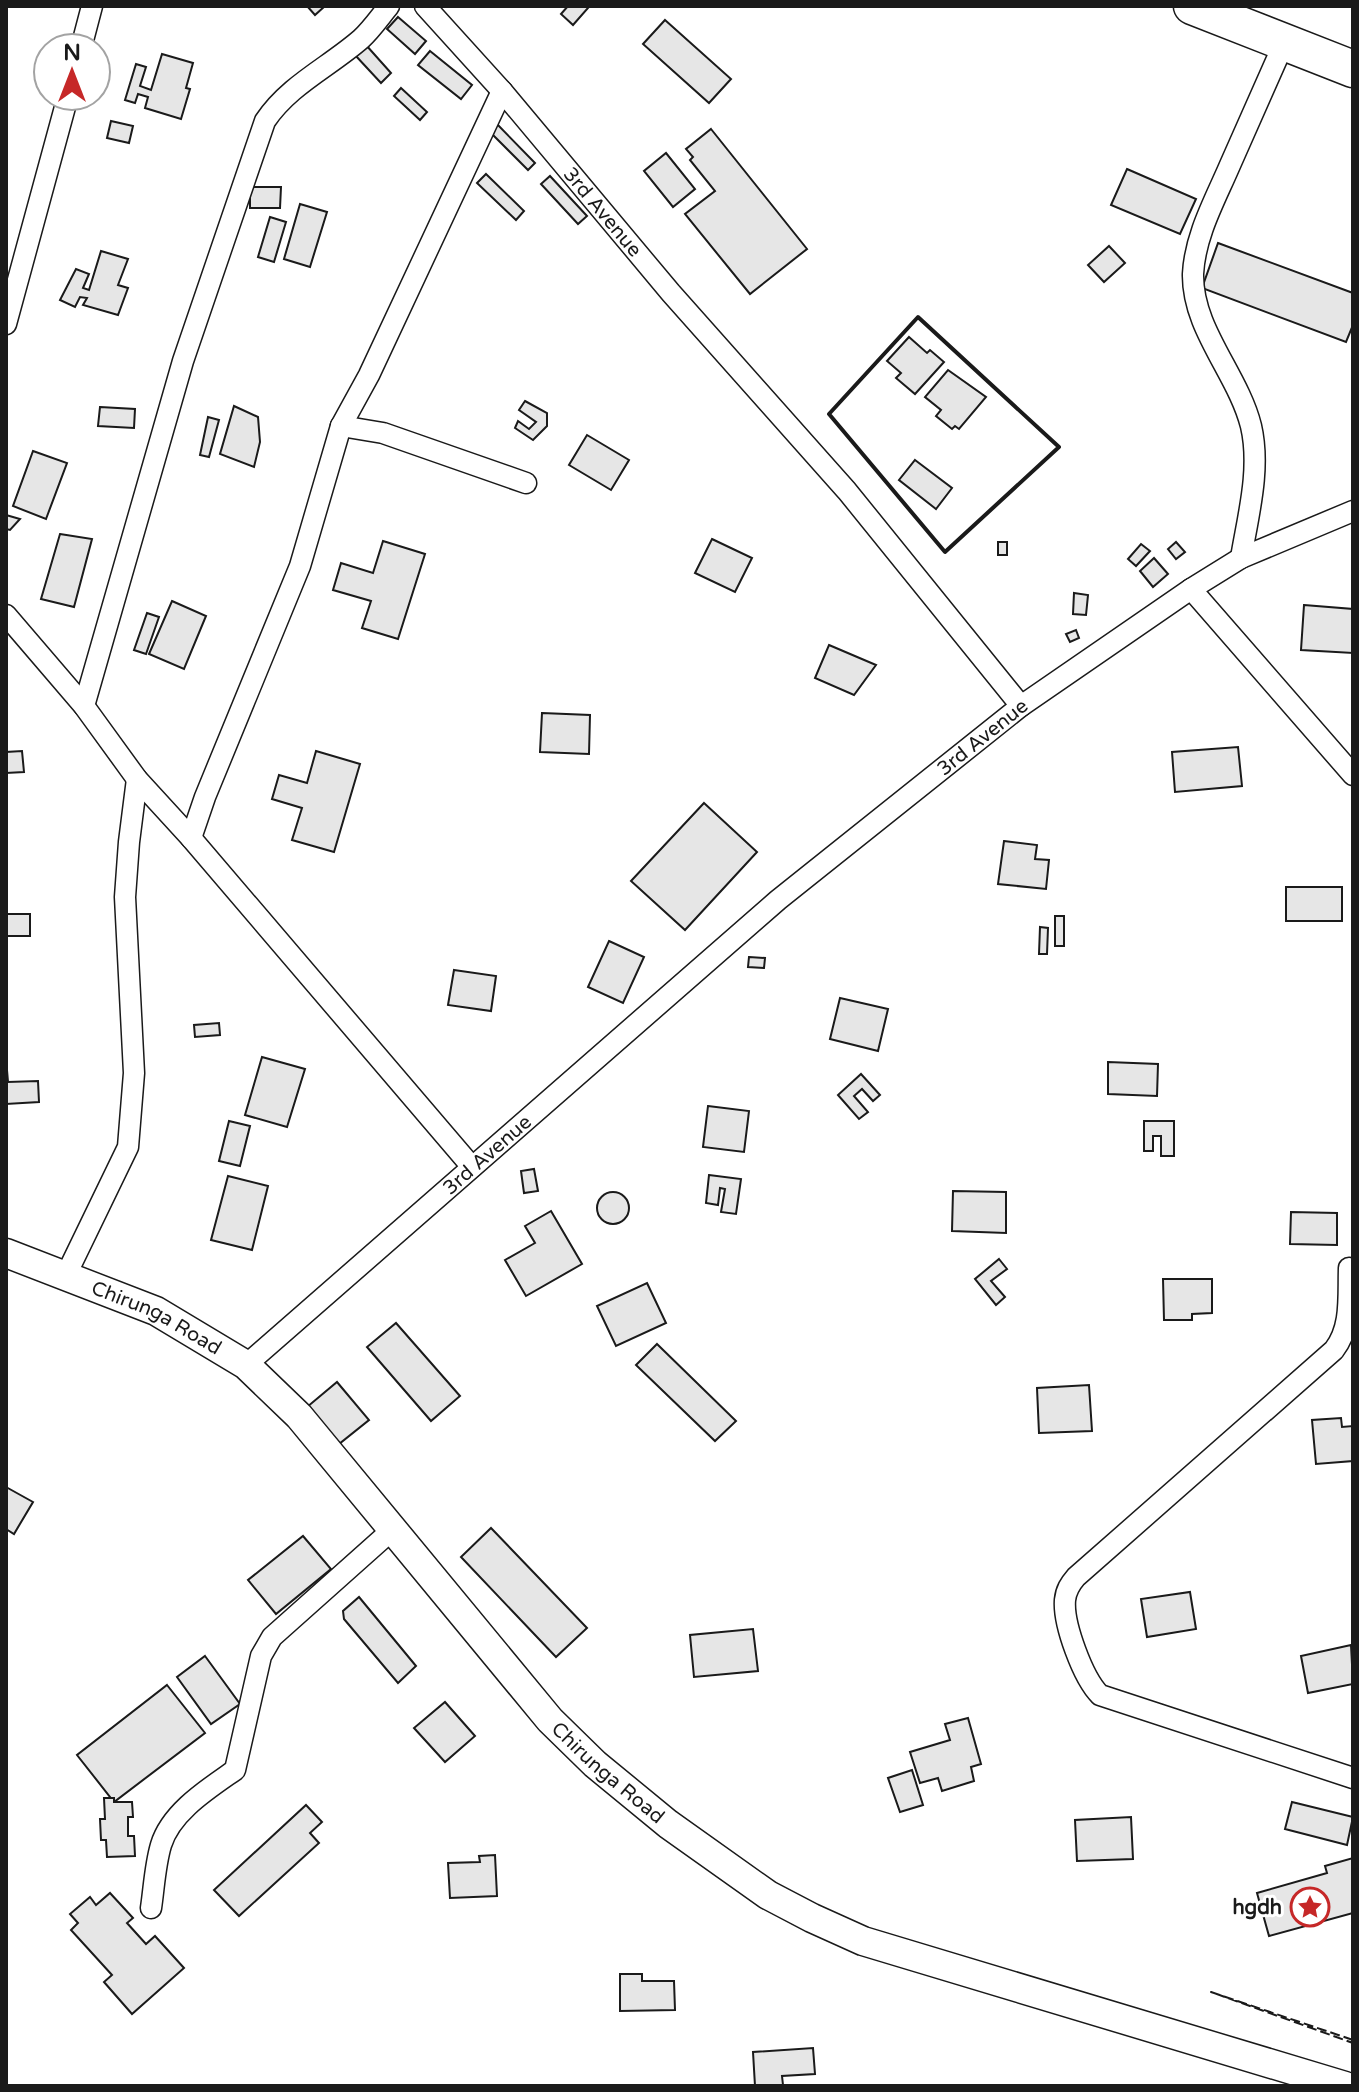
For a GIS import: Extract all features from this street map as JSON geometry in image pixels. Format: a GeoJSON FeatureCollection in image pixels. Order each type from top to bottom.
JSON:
{"type":"FeatureCollection","features":[{"type":"Feature","properties":{"kind":"highway"},"geometry":{"type":"LineString","coordinates":[[1192,6],[1353,69]]}},
{"type":"Feature","properties":{"kind":"street"},"geometry":{"type":"LineString","coordinates":[[85,32],[92,6]]}},
{"type":"Feature","properties":{"kind":"street"},"geometry":{"type":"LineString","coordinates":[[84,706],[183,361],[261,130],[276,105],[360,40],[389,6]]}},
{"type":"Feature","properties":{"kind":"street","name":"3rd Avenue"},"geometry":{"type":"LineString","coordinates":[[246,1365],[778,900],[1021,706],[847,491],[671,293],[502,91],[425,6]]}},
{"type":"Feature","properties":{"kind":"street"},"geometry":{"type":"LineString","coordinates":[[1241,558],[1255,450],[1245,410],[1195,297],[1193,274],[1203,226],[1284,43]]}},
{"type":"Feature","properties":{"kind":"street"},"geometry":{"type":"LineString","coordinates":[[191,838],[300,566],[341,426],[369,375],[502,91]]}},
{"type":"Feature","properties":{"kind":"street"},"geometry":{"type":"LineString","coordinates":[[6,324],[64,112]]}},
{"type":"Feature","properties":{"kind":"street"},"geometry":{"type":"LineString","coordinates":[[341,426],[383,433],[526,483]]}},
{"type":"Feature","properties":{"kind":"street"},"geometry":{"type":"LineString","coordinates":[[1021,706],[1241,558],[1353,511]]}},
{"type":"Feature","properties":{"kind":"street"},"geometry":{"type":"LineString","coordinates":[[1191,589],[1353,775]]}},
{"type":"Feature","properties":{"kind":"street"},"geometry":{"type":"LineString","coordinates":[[6,615],[84,706],[137,779],[472,1167]]}},
{"type":"Feature","properties":{"kind":"street"},"geometry":{"type":"LineString","coordinates":[[66,1275],[128,1147],[134,1073],[125,897],[137,779]]}},
{"type":"Feature","properties":{"kind":"street","name":"Chirunga Road"},"geometry":{"type":"LineString","coordinates":[[6,1253],[156,1311],[246,1365],[299,1416],[550,1720],[595,1764],[668,1824],[768,1895],[863,1941],[1345,2086]]}},
{"type":"Feature","properties":{"kind":"street"},"geometry":{"type":"LineString","coordinates":[[1349,1268],[1347,1325],[1342,1340],[1334,1350],[1076,1577],[1067,1589],[1065,1603],[1066,1618],[1087,1679],[1100,1695],[1353,1778]]}},
{"type":"Feature","properties":{"kind":"street"},"geometry":{"type":"LineString","coordinates":[[151,1908],[161,1845],[175,1820],[204,1792],[235,1770],[261,1656],[272,1637],[392,1530]]}},
{"type":"Feature","properties":{"kind":"building"},"geometry":{"type":"Polygon","coordinates":[[[307,6],[325,6],[315,15],[307,6]]]}},
{"type":"Feature","properties":{"kind":"building"},"geometry":{"type":"Polygon","coordinates":[[[568,6],[588,8],[573,25],[561,14],[568,6]]]}},
{"type":"Feature","properties":{"kind":"building"},"geometry":{"type":"Polygon","coordinates":[[[398,17],[426,41],[415,54],[387,29],[398,17]]]}},
{"type":"Feature","properties":{"kind":"building"},"geometry":{"type":"Polygon","coordinates":[[[665,20],[731,79],[709,103],[643,44],[665,20]]]}},
{"type":"Feature","properties":{"kind":"building"},"geometry":{"type":"Polygon","coordinates":[[[366,45],[391,73],[381,83],[355,55],[366,45]]]}},
{"type":"Feature","properties":{"kind":"building"},"geometry":{"type":"Polygon","coordinates":[[[430,51],[472,85],[461,99],[418,65],[430,51]]]}},
{"type":"Feature","properties":{"kind":"building"},"geometry":{"type":"Polygon","coordinates":[[[162,54],[193,63],[186,88],[190,89],[181,119],[145,108],[148,97],[138,94],[135,103],[125,100],[136,64],[146,67],[140,86],[151,90],[162,54]]]}},
{"type":"Feature","properties":{"kind":"building"},"geometry":{"type":"Polygon","coordinates":[[[401,88],[427,112],[420,120],[394,96],[401,88]]]}},
{"type":"Feature","properties":{"kind":"building"},"geometry":{"type":"Polygon","coordinates":[[[111,121],[133,126],[129,143],[107,138],[111,121]]]}},
{"type":"Feature","properties":{"kind":"building"},"geometry":{"type":"Polygon","coordinates":[[[496,123],[535,163],[528,170],[488,130],[496,123]]]}},
{"type":"Feature","properties":{"kind":"building"},"geometry":{"type":"Polygon","coordinates":[[[711,129],[807,249],[750,294],[685,214],[715,191],[690,160],[693,157],[686,149],[711,129]]]}},
{"type":"Feature","properties":{"kind":"building"},"geometry":{"type":"Polygon","coordinates":[[[666,153],[695,189],[673,207],[644,171],[666,153]]]}},
{"type":"Feature","properties":{"kind":"building"},"geometry":{"type":"Polygon","coordinates":[[[1127,169],[1196,199],[1180,234],[1111,205],[1127,169]]]}},
{"type":"Feature","properties":{"kind":"building"},"geometry":{"type":"Polygon","coordinates":[[[486,174],[524,211],[516,220],[477,183],[486,174]]]}},
{"type":"Feature","properties":{"kind":"building"},"geometry":{"type":"Polygon","coordinates":[[[550,176],[587,216],[578,224],[541,184],[550,176]]]}},
{"type":"Feature","properties":{"kind":"building"},"geometry":{"type":"Polygon","coordinates":[[[250,187],[281,187],[280,208],[250,208],[250,187]]]}},
{"type":"Feature","properties":{"kind":"building"},"geometry":{"type":"Polygon","coordinates":[[[300,204],[327,212],[310,267],[284,259],[300,204]]]}},
{"type":"Feature","properties":{"kind":"building"},"geometry":{"type":"Polygon","coordinates":[[[270,217],[286,222],[274,262],[258,257],[270,217]]]}},
{"type":"Feature","properties":{"kind":"building"},"geometry":{"type":"Polygon","coordinates":[[[1218,243],[1353,293],[1353,325],[1346,342],[1202,288],[1218,243]]]}},
{"type":"Feature","properties":{"kind":"building"},"geometry":{"type":"Polygon","coordinates":[[[1109,246],[1125,263],[1104,282],[1088,265],[1109,246]]]}},
{"type":"Feature","properties":{"kind":"building"},"geometry":{"type":"Polygon","coordinates":[[[101,251],[128,259],[118,285],[128,288],[118,315],[83,305],[87,298],[80,297],[75,307],[60,300],[76,269],[89,274],[83,288],[89,290],[101,251]]]}},
{"type":"Feature","properties":{"kind":"building"},"geometry":{"type":"Polygon","coordinates":[[[909,337],[927,353],[930,350],[944,362],[915,394],[896,378],[901,373],[887,361],[909,337]]]}},
{"type":"Feature","properties":{"kind":"building"},"geometry":{"type":"Polygon","coordinates":[[[948,370],[986,397],[959,429],[955,426],[952,429],[936,416],[941,410],[925,397],[948,370]]]}},
{"type":"Feature","properties":{"kind":"building"},"geometry":{"type":"Polygon","coordinates":[[[525,401],[547,413],[547,426],[533,440],[515,428],[518,421],[529,429],[536,422],[519,410],[525,401]]]}},
{"type":"Feature","properties":{"kind":"building"},"geometry":{"type":"Polygon","coordinates":[[[234,406],[258,417],[260,442],[254,467],[220,454],[234,406]]]}},
{"type":"Feature","properties":{"kind":"building"},"geometry":{"type":"Polygon","coordinates":[[[100,407],[135,409],[134,428],[98,426],[100,407]]]}},
{"type":"Feature","properties":{"kind":"building"},"geometry":{"type":"Polygon","coordinates":[[[208,417],[219,420],[209,457],[200,455],[208,417]]]}},
{"type":"Feature","properties":{"kind":"building"},"geometry":{"type":"Polygon","coordinates":[[[587,435],[629,460],[611,490],[569,465],[587,435]]]}},
{"type":"Feature","properties":{"kind":"building"},"geometry":{"type":"Polygon","coordinates":[[[33,451],[67,463],[46,519],[13,506],[33,451]]]}},
{"type":"Feature","properties":{"kind":"building"},"geometry":{"type":"Polygon","coordinates":[[[915,460],[952,488],[936,509],[899,480],[915,460]]]}},
{"type":"Feature","properties":{"kind":"building"},"geometry":{"type":"Polygon","coordinates":[[[6,515],[20,519],[10,530],[6,529],[6,515]]]}},
{"type":"Feature","properties":{"kind":"building"},"geometry":{"type":"Polygon","coordinates":[[[60,534],[92,539],[74,607],[41,599],[60,534]]]}},
{"type":"Feature","properties":{"kind":"building"},"geometry":{"type":"Polygon","coordinates":[[[712,539],[752,558],[735,592],[695,573],[712,539]]]}},
{"type":"Feature","properties":{"kind":"building"},"geometry":{"type":"Polygon","coordinates":[[[383,541],[425,554],[398,639],[362,628],[371,601],[333,590],[341,563],[373,573],[383,541]]]}},
{"type":"Feature","properties":{"kind":"building"},"geometry":{"type":"Polygon","coordinates":[[[998,542],[1007,542],[1007,555],[998,555],[998,542]]]}},
{"type":"Feature","properties":{"kind":"building"},"geometry":{"type":"Polygon","coordinates":[[[1176,542],[1185,552],[1176,559],[1168,549],[1176,542]]]}},
{"type":"Feature","properties":{"kind":"building"},"geometry":{"type":"Polygon","coordinates":[[[1141,544],[1150,551],[1136,566],[1128,559],[1141,544]]]}},
{"type":"Feature","properties":{"kind":"building"},"geometry":{"type":"Polygon","coordinates":[[[1154,558],[1168,574],[1153,587],[1140,571],[1154,558]]]}},
{"type":"Feature","properties":{"kind":"building"},"geometry":{"type":"Polygon","coordinates":[[[1074,593],[1088,595],[1086,615],[1073,614],[1074,593]]]}},
{"type":"Feature","properties":{"kind":"building"},"geometry":{"type":"Polygon","coordinates":[[[172,601],[206,616],[184,669],[149,654],[172,601]]]}},
{"type":"Feature","properties":{"kind":"building"},"geometry":{"type":"Polygon","coordinates":[[[1304,605],[1353,609],[1353,653],[1301,650],[1304,605]]]}},
{"type":"Feature","properties":{"kind":"building"},"geometry":{"type":"Polygon","coordinates":[[[147,613],[159,617],[146,654],[134,650],[147,613]]]}},
{"type":"Feature","properties":{"kind":"building"},"geometry":{"type":"Polygon","coordinates":[[[1076,630],[1079,638],[1070,642],[1066,634],[1076,630]]]}},
{"type":"Feature","properties":{"kind":"building"},"geometry":{"type":"Polygon","coordinates":[[[829,645],[876,665],[854,695],[815,678],[829,645]]]}},
{"type":"Feature","properties":{"kind":"building"},"geometry":{"type":"Polygon","coordinates":[[[542,713],[590,715],[589,754],[540,752],[542,713]]]}},
{"type":"Feature","properties":{"kind":"building"},"geometry":{"type":"Polygon","coordinates":[[[1238,747],[1242,786],[1175,792],[1172,752],[1238,747]]]}},
{"type":"Feature","properties":{"kind":"building"},"geometry":{"type":"Polygon","coordinates":[[[22,751],[24,772],[6,773],[6,752],[22,751]]]}},
{"type":"Feature","properties":{"kind":"building"},"geometry":{"type":"Polygon","coordinates":[[[316,751],[360,764],[334,852],[292,840],[302,808],[272,799],[279,775],[307,783],[316,751]]]}},
{"type":"Feature","properties":{"kind":"building"},"geometry":{"type":"Polygon","coordinates":[[[704,803],[757,852],[685,930],[631,881],[704,803]]]}},
{"type":"Feature","properties":{"kind":"building"},"geometry":{"type":"Polygon","coordinates":[[[1004,841],[1037,845],[1035,859],[1049,860],[1046,889],[998,884],[1004,841]]]}},
{"type":"Feature","properties":{"kind":"building"},"geometry":{"type":"Polygon","coordinates":[[[1286,887],[1342,887],[1342,921],[1286,921],[1286,887]]]}},
{"type":"Feature","properties":{"kind":"building"},"geometry":{"type":"Polygon","coordinates":[[[6,914],[30,914],[30,936],[6,936],[6,914]]]}},
{"type":"Feature","properties":{"kind":"building"},"geometry":{"type":"Polygon","coordinates":[[[1055,916],[1064,916],[1064,946],[1055,946],[1055,916]]]}},
{"type":"Feature","properties":{"kind":"building"},"geometry":{"type":"Polygon","coordinates":[[[1040,927],[1048,928],[1047,954],[1039,954],[1040,927]]]}},
{"type":"Feature","properties":{"kind":"building"},"geometry":{"type":"Polygon","coordinates":[[[609,941],[644,957],[623,1003],[588,987],[609,941]]]}},
{"type":"Feature","properties":{"kind":"building"},"geometry":{"type":"Polygon","coordinates":[[[749,957],[765,958],[764,968],[748,967],[749,957]]]}},
{"type":"Feature","properties":{"kind":"building"},"geometry":{"type":"Polygon","coordinates":[[[454,970],[496,976],[491,1011],[448,1005],[454,970]]]}},
{"type":"Feature","properties":{"kind":"building"},"geometry":{"type":"Polygon","coordinates":[[[840,998],[888,1009],[878,1051],[830,1039],[840,998]]]}},
{"type":"Feature","properties":{"kind":"building"},"geometry":{"type":"Polygon","coordinates":[[[219,1023],[220,1035],[195,1037],[194,1025],[219,1023]]]}},
{"type":"Feature","properties":{"kind":"building"},"geometry":{"type":"Polygon","coordinates":[[[262,1057],[305,1069],[287,1127],[245,1115],[262,1057]]]}},
{"type":"Feature","properties":{"kind":"building"},"geometry":{"type":"Polygon","coordinates":[[[6,1058],[8,1082],[38,1081],[39,1102],[6,1104],[6,1058]]]}},
{"type":"Feature","properties":{"kind":"building"},"geometry":{"type":"Polygon","coordinates":[[[1108,1062],[1158,1064],[1157,1096],[1108,1094],[1108,1062]]]}},
{"type":"Feature","properties":{"kind":"building"},"geometry":{"type":"Polygon","coordinates":[[[861,1074],[880,1095],[873,1101],[862,1089],[854,1096],[868,1112],[859,1119],[838,1095],[861,1074]]]}},
{"type":"Feature","properties":{"kind":"building"},"geometry":{"type":"Polygon","coordinates":[[[708,1106],[749,1111],[744,1152],[703,1147],[708,1106]]]}},
{"type":"Feature","properties":{"kind":"building"},"geometry":{"type":"Polygon","coordinates":[[[229,1121],[250,1126],[240,1166],[219,1161],[229,1121]]]}},
{"type":"Feature","properties":{"kind":"building"},"geometry":{"type":"Polygon","coordinates":[[[1144,1121],[1174,1121],[1174,1156],[1161,1156],[1161,1136],[1153,1136],[1153,1151],[1144,1151],[1144,1121]]]}},
{"type":"Feature","properties":{"kind":"building"},"geometry":{"type":"Polygon","coordinates":[[[534,1169],[538,1191],[524,1193],[521,1171],[534,1169]]]}},
{"type":"Feature","properties":{"kind":"building"},"geometry":{"type":"Polygon","coordinates":[[[709,1175],[741,1179],[736,1214],[721,1212],[725,1189],[720,1188],[718,1205],[706,1203],[709,1175]]]}},
{"type":"Feature","properties":{"kind":"building"},"geometry":{"type":"Polygon","coordinates":[[[228,1176],[268,1186],[252,1250],[211,1240],[228,1176]]]}},
{"type":"Feature","properties":{"kind":"building"},"geometry":{"type":"Polygon","coordinates":[[[953,1191],[1006,1192],[1006,1233],[952,1231],[953,1191]]]}},
{"type":"Feature","properties":{"kind":"building"},"geometry":{"type":"Polygon","coordinates":[[[613,1192],[624,1197],[629,1208],[624,1219],[613,1224],[602,1219],[597,1208],[602,1197],[613,1192]]]}},
{"type":"Feature","properties":{"kind":"building"},"geometry":{"type":"Polygon","coordinates":[[[551,1211],[582,1264],[526,1296],[505,1260],[535,1243],[525,1226],[551,1211]]]}},
{"type":"Feature","properties":{"kind":"building"},"geometry":{"type":"Polygon","coordinates":[[[1291,1212],[1337,1213],[1337,1245],[1290,1244],[1291,1212]]]}},
{"type":"Feature","properties":{"kind":"building"},"geometry":{"type":"Polygon","coordinates":[[[999,1259],[1007,1269],[991,1281],[1005,1297],[996,1305],[975,1279],[999,1259]]]}},
{"type":"Feature","properties":{"kind":"building"},"geometry":{"type":"Polygon","coordinates":[[[1163,1279],[1212,1279],[1212,1313],[1192,1314],[1192,1320],[1164,1320],[1163,1279]]]}},
{"type":"Feature","properties":{"kind":"building"},"geometry":{"type":"Polygon","coordinates":[[[647,1283],[666,1323],[616,1346],[597,1306],[647,1283]]]}},
{"type":"Feature","properties":{"kind":"building"},"geometry":{"type":"Polygon","coordinates":[[[396,1323],[460,1396],[431,1421],[367,1347],[396,1323]]]}},
{"type":"Feature","properties":{"kind":"building"},"geometry":{"type":"Polygon","coordinates":[[[657,1344],[736,1421],[715,1441],[636,1365],[657,1344]]]}},
{"type":"Feature","properties":{"kind":"building"},"geometry":{"type":"Polygon","coordinates":[[[337,1382],[369,1420],[339,1444],[307,1407],[337,1382]]]}},
{"type":"Feature","properties":{"kind":"building"},"geometry":{"type":"Polygon","coordinates":[[[1089,1385],[1092,1431],[1039,1433],[1037,1388],[1089,1385]]]}},
{"type":"Feature","properties":{"kind":"building"},"geometry":{"type":"Polygon","coordinates":[[[1341,1418],[1342,1427],[1353,1426],[1353,1461],[1316,1464],[1312,1420],[1341,1418]]]}},
{"type":"Feature","properties":{"kind":"building"},"geometry":{"type":"Polygon","coordinates":[[[6,1487],[33,1502],[14,1534],[6,1529],[6,1487]]]}},
{"type":"Feature","properties":{"kind":"building"},"geometry":{"type":"Polygon","coordinates":[[[491,1528],[587,1628],[556,1657],[461,1557],[491,1528]]]}},
{"type":"Feature","properties":{"kind":"building"},"geometry":{"type":"Polygon","coordinates":[[[303,1536],[331,1569],[276,1614],[248,1580],[303,1536]]]}},
{"type":"Feature","properties":{"kind":"building"},"geometry":{"type":"Polygon","coordinates":[[[1190,1592],[1196,1629],[1147,1637],[1141,1599],[1190,1592]]]}},
{"type":"Feature","properties":{"kind":"building"},"geometry":{"type":"Polygon","coordinates":[[[359,1597],[416,1666],[398,1683],[344,1619],[343,1611],[359,1597]]]}},
{"type":"Feature","properties":{"kind":"building"},"geometry":{"type":"Polygon","coordinates":[[[753,1629],[758,1671],[694,1677],[690,1635],[753,1629]]]}},
{"type":"Feature","properties":{"kind":"building"},"geometry":{"type":"Polygon","coordinates":[[[1351,1645],[1353,1684],[1308,1693],[1301,1656],[1351,1645]]]}},
{"type":"Feature","properties":{"kind":"building"},"geometry":{"type":"Polygon","coordinates":[[[205,1656],[240,1704],[211,1724],[177,1677],[205,1656]]]}},
{"type":"Feature","properties":{"kind":"building"},"geometry":{"type":"Polygon","coordinates":[[[167,1685],[205,1733],[114,1802],[77,1755],[167,1685]]]}},
{"type":"Feature","properties":{"kind":"building"},"geometry":{"type":"Polygon","coordinates":[[[445,1702],[475,1736],[445,1762],[414,1728],[445,1702]]]}},
{"type":"Feature","properties":{"kind":"building"},"geometry":{"type":"Polygon","coordinates":[[[968,1718],[981,1764],[971,1767],[974,1781],[942,1791],[938,1778],[920,1783],[910,1752],[950,1740],[945,1724],[968,1718]]]}},
{"type":"Feature","properties":{"kind":"building"},"geometry":{"type":"Polygon","coordinates":[[[912,1770],[923,1805],[900,1812],[888,1778],[912,1770]]]}},
{"type":"Feature","properties":{"kind":"building"},"geometry":{"type":"Polygon","coordinates":[[[104,1798],[114,1798],[114,1802],[132,1802],[133,1817],[128,1817],[128,1836],[134,1836],[135,1856],[107,1857],[106,1840],[101,1840],[100,1819],[105,1819],[104,1798]]]}},
{"type":"Feature","properties":{"kind":"building"},"geometry":{"type":"Polygon","coordinates":[[[1292,1802],[1353,1817],[1347,1845],[1285,1829],[1292,1802]]]}},
{"type":"Feature","properties":{"kind":"building"},"geometry":{"type":"Polygon","coordinates":[[[306,1805],[322,1822],[310,1833],[319,1843],[239,1916],[214,1890],[306,1805]]]}},
{"type":"Feature","properties":{"kind":"building"},"geometry":{"type":"Polygon","coordinates":[[[1131,1817],[1133,1859],[1077,1861],[1075,1820],[1131,1817]]]}},
{"type":"Feature","properties":{"kind":"building"},"geometry":{"type":"Polygon","coordinates":[[[495,1855],[497,1896],[450,1898],[448,1863],[480,1862],[479,1856],[495,1855]]]}},
{"type":"Feature","properties":{"kind":"building"},"geometry":{"type":"Polygon","coordinates":[[[1353,1858],[1353,1913],[1269,1936],[1257,1893],[1327,1873],[1325,1866],[1353,1858]]]}},
{"type":"Feature","properties":{"kind":"building"},"geometry":{"type":"Polygon","coordinates":[[[110,1893],[133,1918],[127,1923],[146,1944],[155,1936],[184,1968],[132,2014],[104,1982],[112,1975],[71,1930],[78,1923],[70,1914],[90,1897],[96,1905],[110,1893]]]}},
{"type":"Feature","properties":{"kind":"building"},"geometry":{"type":"Polygon","coordinates":[[[620,1974],[642,1974],[642,1981],[674,1981],[675,2010],[620,2011],[620,1974]]]}},
{"type":"Feature","properties":{"kind":"building"},"geometry":{"type":"Polygon","coordinates":[[[813,2048],[815,2074],[782,2076],[783,2085],[755,2086],[753,2052],[813,2048]]]}},
{"type":"Feature","properties":{"kind":"fence"},"geometry":{"type":"LineString","coordinates":[[1353,2040],[1211,1992],[1353,2043]]}},
{"type":"Feature","properties":{"kind":"wall"},"geometry":{"type":"LineString","coordinates":[[918,317],[1059,447],[945,552],[829,414],[918,317]]}},
{"type":"Feature","properties":{"kind":"place","name":"hgdh"},"geometry":{"type":"Point","coordinates":[1310,1907]}}]}
